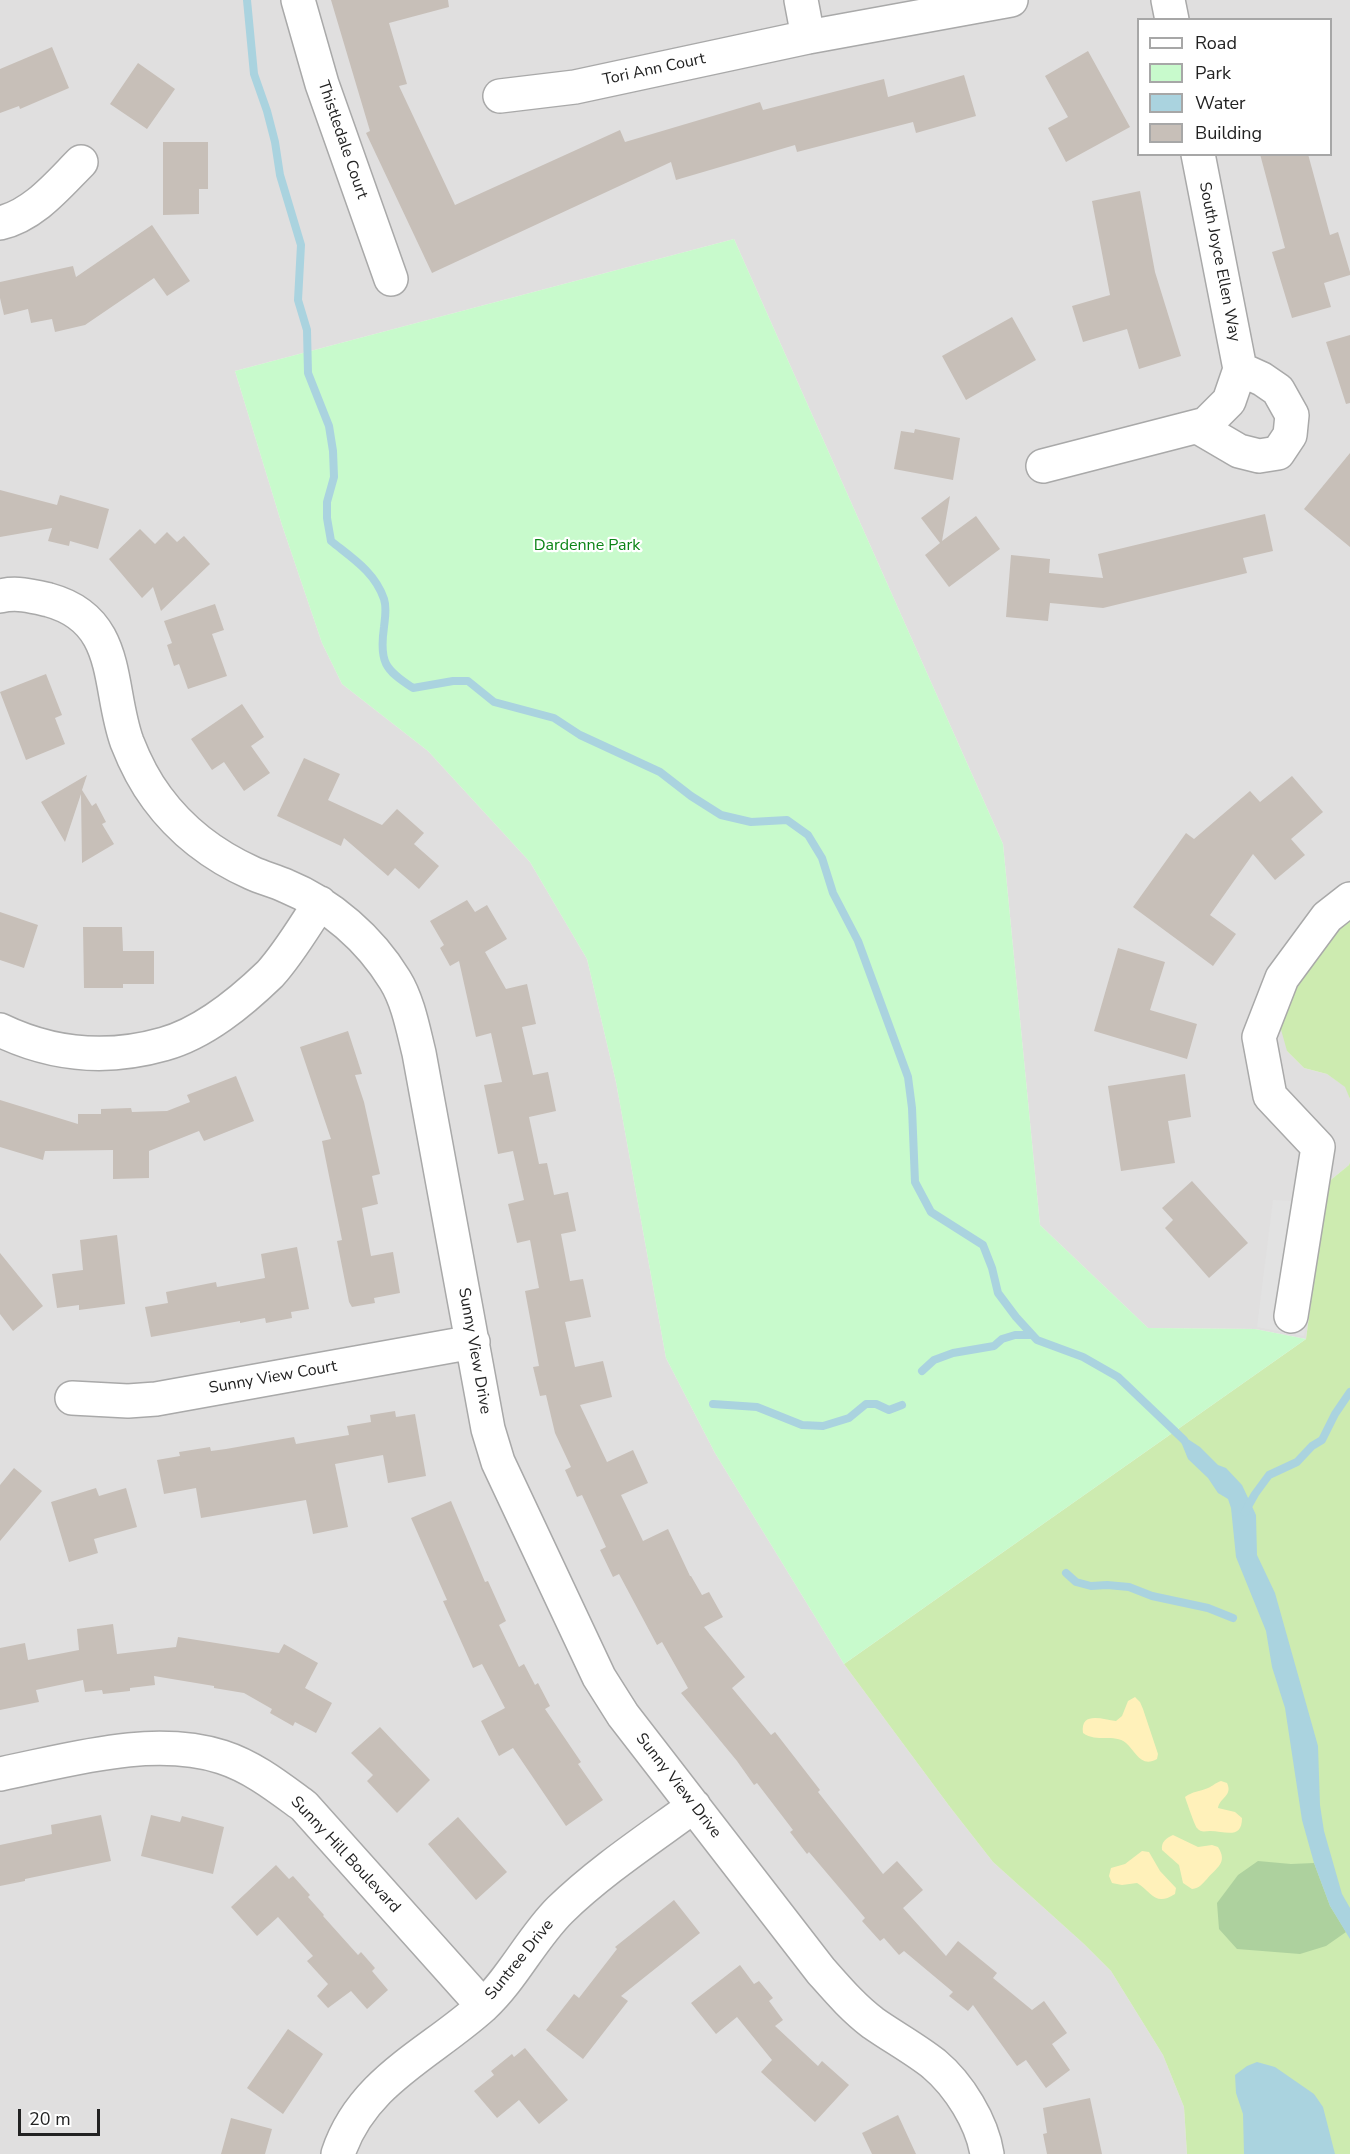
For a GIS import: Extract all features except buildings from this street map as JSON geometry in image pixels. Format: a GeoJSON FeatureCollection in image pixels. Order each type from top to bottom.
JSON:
{"type":"FeatureCollection","features":[{"type":"Feature","properties":{"kind":"street","name":"Thistledale Court"},"geometry":{"type":"LineString","coordinates":[[298,0],[322,84],[391,279]]}},
{"type":"Feature","properties":{"kind":"street"},"geometry":{"type":"LineString","coordinates":[[801,0],[808,37]]}},
{"type":"Feature","properties":{"kind":"street","name":"Tori Ann Court"},"geometry":{"type":"LineString","coordinates":[[500,96],[575,87],[808,37],[1011,0]]}},
{"type":"Feature","properties":{"kind":"street"},"geometry":{"type":"LineString","coordinates":[[1168,0],[1172,18]]}},
{"type":"Feature","properties":{"kind":"street","name":"South Joyce Ellen Way"},"geometry":{"type":"LineString","coordinates":[[1198,156],[1240,369]]}},
{"type":"Feature","properties":{"kind":"street"},"geometry":{"type":"LineString","coordinates":[[0,223],[40,204],[81,162]]}},
{"type":"Feature","properties":{"kind":"street"},"geometry":{"type":"LineString","coordinates":[[1043,466],[1206,424],[1229,401],[1240,369],[1262,379],[1278,390],[1292,416],[1290,435],[1278,453],[1259,456],[1239,451],[1198,427]]}},
{"type":"Feature","properties":{"kind":"street","name":"Sunny View Drive"},"geometry":{"type":"LineString","coordinates":[[0,596],[13,593],[32,596],[59,603],[81,615],[93,628],[107,653],[127,741],[156,796],[176,822],[204,847],[227,861],[287,886],[320,903],[353,929],[396,981],[410,1016],[419,1053],[488,1429],[498,1462],[599,1677],[623,1715],[821,1971],[847,2001],[873,2023],[936,2066],[959,2091],[986,2144],[987,2154]]}},
{"type":"Feature","properties":{"kind":"street"},"geometry":{"type":"LineString","coordinates":[[1291,1316],[1318,1147],[1270,1096],[1259,1037],[1282,978],[1327,917],[1350,899]]}},
{"type":"Feature","properties":{"kind":"street"},"geometry":{"type":"LineString","coordinates":[[0,1030],[20,1040],[65,1051],[92,1054],[165,1044],[197,1030],[232,1007],[270,973],[320,903]]}},
{"type":"Feature","properties":{"kind":"street","name":"Sunny View Court"},"geometry":{"type":"LineString","coordinates":[[72,1398],[128,1401],[156,1399],[473,1342]]}},
{"type":"Feature","properties":{"kind":"street","name":"Sunny Hill Boulevard"},"geometry":{"type":"LineString","coordinates":[[0,1774],[125,1750],[165,1747],[223,1758],[253,1771],[304,1806],[483,2006]]}},
{"type":"Feature","properties":{"kind":"street","name":"Suntree Drive"},"geometry":{"type":"LineString","coordinates":[[338,2154],[358,2113],[372,2095],[399,2069],[483,2006],[508,1979],[560,1911],[594,1881],[693,1806]]}},
{"type":"Feature","properties":{"kind":"shaded area"},"geometry":{"type":"Polygon","coordinates":[[[0,0],[1350,0],[1350,918],[1287,1051],[1304,1068],[1327,1074],[1346,1087],[1350,1099],[1350,1162],[1327,1183],[1306,1339],[1255,1329],[1148,1328],[1040,1225],[1003,844],[734,239],[235,371],[282,525],[322,643],[342,684],[428,751],[530,862],[587,959],[616,1082],[666,1358],[715,1453],[844,1664],[950,1807],[993,1862],[1111,1971],[1163,2055],[1184,2107],[1187,2154],[0,2154],[0,0]]]}},
{"type":"Feature","properties":{"kind":"shaded area"},"geometry":{"type":"Polygon","coordinates":[[[1324,1183],[1304,1336],[1257,1327],[1273,1200],[1291,1201],[1297,1189],[1324,1183]]]}},
{"type":"Feature","properties":{"kind":"green space","name":"Dardenne Park"},"geometry":{"type":"Polygon","coordinates":[[[734,239],[1003,844],[1040,1225],[1148,1328],[1255,1329],[1306,1339],[844,1664],[715,1453],[666,1358],[616,1082],[587,959],[530,862],[428,751],[342,684],[322,643],[282,525],[235,371],[734,239]]]}},
{"type":"Feature","properties":{"kind":"green space"},"geometry":{"type":"Polygon","coordinates":[[[1350,918],[1350,1099],[1345,1087],[1327,1074],[1304,1068],[1287,1051],[1280,1026],[1297,981],[1324,942],[1350,918]]]}},
{"type":"Feature","properties":{"kind":"green space"},"geometry":{"type":"Polygon","coordinates":[[[1350,1162],[1350,2154],[1187,2154],[1184,2107],[1163,2055],[1111,1971],[993,1862],[844,1664],[1306,1339],[1327,1183],[1350,1162]]]}},
{"type":"Feature","properties":{"kind":"green space"},"geometry":{"type":"Polygon","coordinates":[[[1258,1861],[1291,1864],[1314,1863],[1330,1906],[1346,1932],[1326,1946],[1300,1954],[1237,1949],[1219,1929],[1217,1903],[1238,1875],[1258,1861]]]}},
{"type":"Feature","properties":{"kind":"sand"},"geometry":{"type":"Polygon","coordinates":[[[1135,1697],[1143,1709],[1158,1754],[1157,1759],[1147,1762],[1139,1758],[1121,1740],[1088,1736],[1083,1733],[1083,1726],[1088,1719],[1116,1721],[1122,1716],[1128,1701],[1135,1697]]]}},
{"type":"Feature","properties":{"kind":"sand"},"geometry":{"type":"Polygon","coordinates":[[[1221,1781],[1227,1783],[1228,1791],[1218,1808],[1235,1812],[1242,1818],[1241,1825],[1236,1832],[1232,1833],[1200,1831],[1185,1797],[1221,1781]]]}},
{"type":"Feature","properties":{"kind":"sand"},"geometry":{"type":"Polygon","coordinates":[[[1173,1835],[1198,1847],[1212,1845],[1218,1847],[1221,1852],[1220,1864],[1197,1888],[1192,1889],[1183,1883],[1179,1865],[1162,1850],[1164,1841],[1173,1835]]]}},
{"type":"Feature","properties":{"kind":"sand"},"geometry":{"type":"Polygon","coordinates":[[[1142,1851],[1149,1852],[1160,1871],[1176,1888],[1175,1894],[1168,1898],[1158,1899],[1137,1883],[1122,1885],[1112,1883],[1109,1876],[1111,1868],[1125,1864],[1142,1851]]]}},
{"type":"Feature","properties":{"kind":"water"},"geometry":{"type":"Polygon","coordinates":[[[1177,1432],[1200,1447],[1218,1465],[1226,1468],[1242,1485],[1256,1515],[1257,1555],[1275,1593],[1318,1746],[1320,1805],[1324,1831],[1342,1894],[1350,1908],[1350,1939],[1330,1906],[1314,1863],[1302,1820],[1285,1708],[1272,1667],[1266,1631],[1236,1557],[1228,1499],[1218,1493],[1208,1478],[1188,1459],[1177,1432]]]}},
{"type":"Feature","properties":{"kind":"water"},"geometry":{"type":"Polygon","coordinates":[[[1257,2062],[1275,2067],[1314,2094],[1323,2107],[1335,2154],[1244,2154],[1243,2114],[1236,2093],[1235,2075],[1257,2062]]]}},
{"type":"Feature","properties":{"kind":"waterway"},"geometry":{"type":"LineString","coordinates":[[247,0],[254,74],[267,111],[280,175],[301,245],[298,300],[307,330],[308,373],[329,426],[333,451],[334,477],[327,502],[331,541],[362,566],[380,589],[386,613],[382,649],[386,664],[396,676],[413,688],[453,681],[468,681],[494,702],[554,718],[580,735],[660,772],[721,815],[751,822],[787,820],[808,835],[822,858],[833,893],[858,941],[908,1077],[912,1108],[915,1182],[931,1212],[983,1245],[998,1293],[1037,1340],[1083,1357],[1118,1377],[1184,1440]]}},
{"type":"Feature","properties":{"kind":"waterway"},"geometry":{"type":"LineString","coordinates":[[922,1371],[934,1360],[953,1353],[994,1346],[1002,1339],[1015,1335],[1032,1335]]}},
{"type":"Feature","properties":{"kind":"waterway"},"geometry":{"type":"LineString","coordinates":[[1245,1512],[1269,1475],[1297,1462],[1312,1446],[1322,1440],[1335,1414],[1350,1392]]}},
{"type":"Feature","properties":{"kind":"waterway"},"geometry":{"type":"LineString","coordinates":[[713,1404],[757,1407],[802,1425],[823,1426],[849,1418],[866,1404],[876,1404],[889,1410],[902,1405]]}},
{"type":"Feature","properties":{"kind":"waterway"},"geometry":{"type":"LineString","coordinates":[[1066,1573],[1076,1582],[1091,1586],[1129,1587],[1152,1596],[1208,1608],[1233,1618]]}}]}
